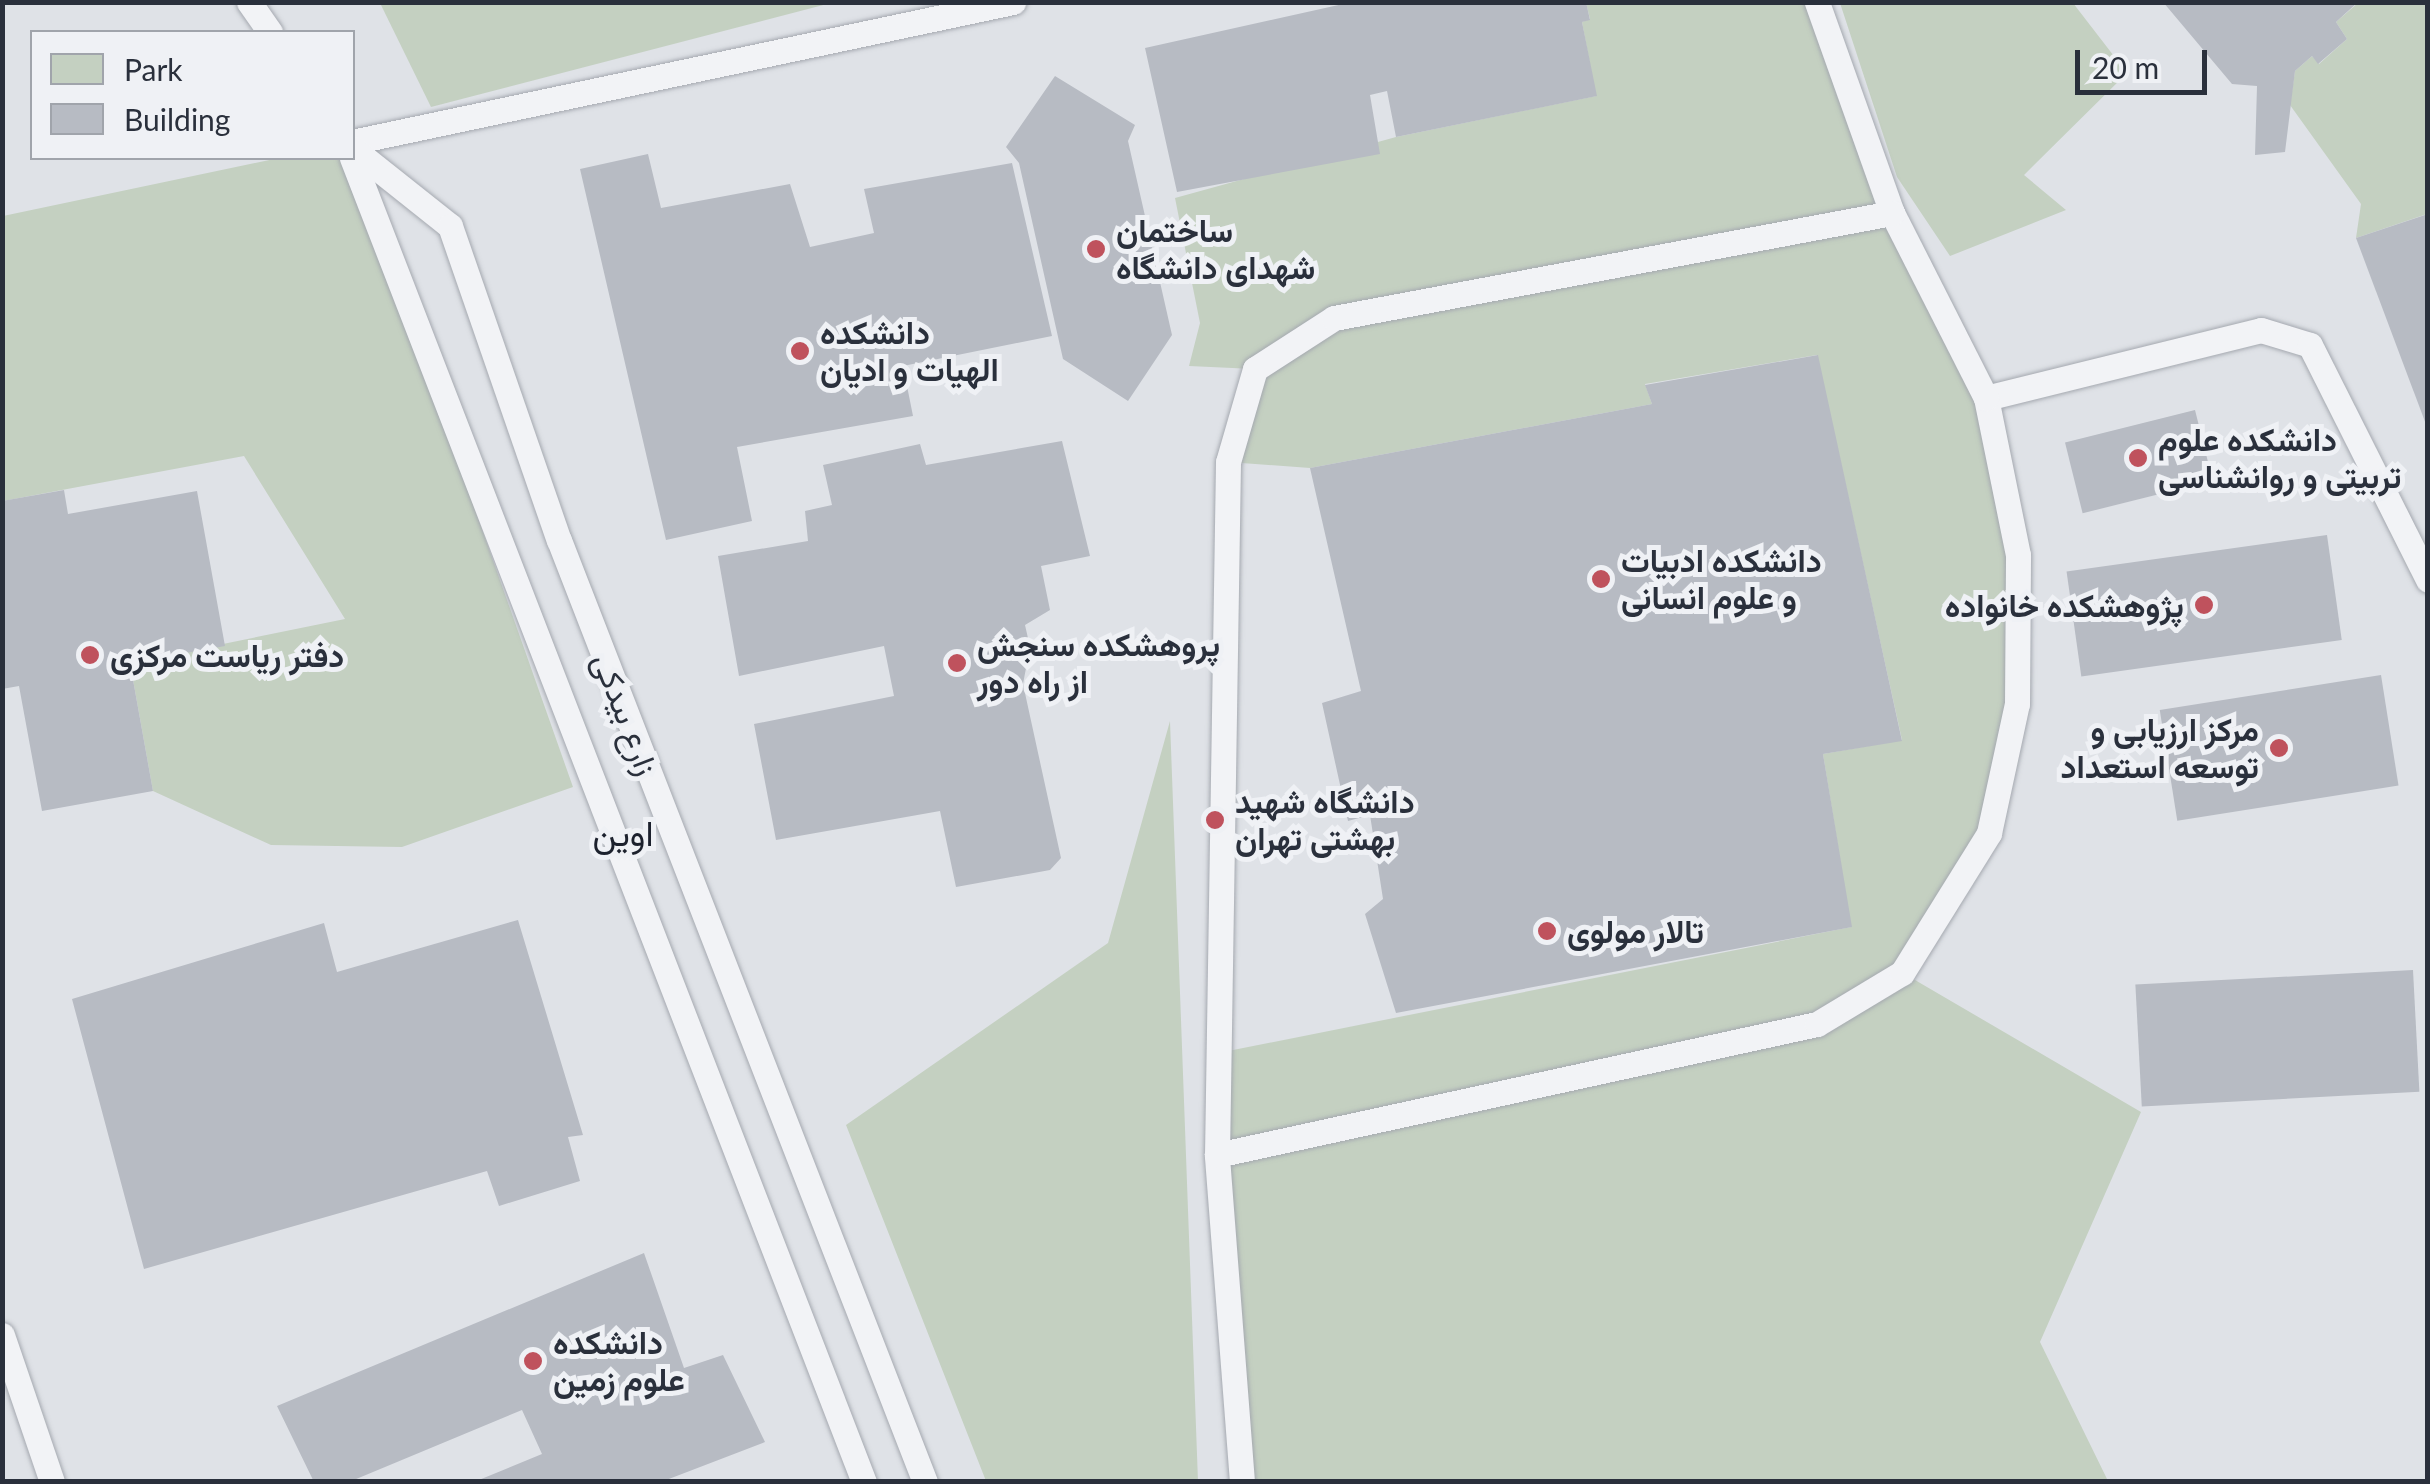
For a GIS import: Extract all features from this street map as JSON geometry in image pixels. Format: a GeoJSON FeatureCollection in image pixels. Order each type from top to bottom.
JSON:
{"type":"FeatureCollection","features":[{"type":"Feature","properties":{"kind":"lane"},"geometry":{"type":"LineString","coordinates":[[249,2],[269,30]]}},
{"type":"Feature","properties":{"kind":"lane"},"geometry":{"type":"LineString","coordinates":[[355,144],[1013,2]]}},
{"type":"Feature","properties":{"kind":"lane"},"geometry":{"type":"LineString","coordinates":[[1216,1154],[1817,1024],[1902,973],[1989,832],[2017,704],[2018,555],[1986,398],[1892,213],[1817,2]]}},
{"type":"Feature","properties":{"kind":"lane","name":"زارع بیدکی"},"geometry":{"type":"LineString","coordinates":[[355,147],[450,226],[566,558],[924,1482]]}},
{"type":"Feature","properties":{"kind":"lane","name":"زارع بیدکی"},"geometry":{"type":"LineString","coordinates":[[353,160],[864,1482]]}},
{"type":"Feature","properties":{"kind":"lane"},"geometry":{"type":"LineString","coordinates":[[1242,1482],[1216,1154],[1228,462],[1255,369],[1334,318],[1892,213]]}},
{"type":"Feature","properties":{"kind":"lane"},"geometry":{"type":"LineString","coordinates":[[1986,398],[2261,330],[2310,345],[2428,580]]}},
{"type":"Feature","properties":{"kind":"lane"},"geometry":{"type":"LineString","coordinates":[[2,1335],[52,1482]]}},
{"type":"Feature","properties":{"kind":"green space"},"geometry":{"type":"Polygon","coordinates":[[[380,3],[831,3],[431,107],[380,3]]]}},
{"type":"Feature","properties":{"kind":"green space"},"geometry":{"type":"Polygon","coordinates":[[[1586,3],[1817,3],[1892,213],[1986,398],[2018,555],[2017,704],[1989,833],[1903,973],[2141,1112],[2040,1342],[2108,1481],[1242,1481],[1218,1053],[1851,927],[1823,754],[1902,740],[1817,355],[1645,384],[1652,404],[1310,468],[1228,462],[1254,369],[1189,366],[1200,323],[1175,198],[1396,137],[1596,96],[1582,22],[1590,19],[1586,3]]]}},
{"type":"Feature","properties":{"kind":"green space"},"geometry":{"type":"Polygon","coordinates":[[[1840,3],[2073,3],[2127,73],[2024,175],[2066,210],[1950,256],[1897,177],[1840,3]]]}},
{"type":"Feature","properties":{"kind":"green space"},"geometry":{"type":"Polygon","coordinates":[[[2358,3],[2427,3],[2427,214],[2356,238],[2361,204],[2290,105],[2295,71],[2312,56],[2319,64],[2347,39],[2336,22],[2358,3]]]}},
{"type":"Feature","properties":{"kind":"green space"},"geometry":{"type":"Polygon","coordinates":[[[269,160],[352,160],[573,787],[402,847],[271,845],[153,791],[130,663],[345,619],[244,456],[3,501],[3,216],[269,160]]]}},
{"type":"Feature","properties":{"kind":"green space"},"geometry":{"type":"Polygon","coordinates":[[[1170,721],[1198,1481],[986,1481],[846,1125],[1108,943],[1170,721]]]}},
{"type":"Feature","properties":{"kind":"building"},"geometry":{"type":"Polygon","coordinates":[[[1352,2],[1586,2],[1590,20],[1582,22],[1597,96],[1396,137],[1387,91],[1370,95],[1380,154],[1177,192],[1145,48],[1352,2]]]}},
{"type":"Feature","properties":{"kind":"building"},"geometry":{"type":"Polygon","coordinates":[[[2163,2],[2358,2],[2336,22],[2347,39],[2318,64],[2312,56],[2295,71],[2285,152],[2255,155],[2257,86],[2232,84],[2163,2]]]}},
{"type":"Feature","properties":{"kind":"building","name":"ساختمان شهدای دانشگاه"},"geometry":{"type":"Polygon","coordinates":[[[1055,76],[1135,125],[1128,141],[1172,335],[1128,401],[1063,359],[1019,163],[1006,147],[1055,76]]]}},
{"type":"Feature","properties":{"kind":"building","name":"دانشکده الهیات و ادیان"},"geometry":{"type":"Polygon","coordinates":[[[648,154],[661,208],[790,184],[810,247],[874,233],[864,189],[1012,163],[1052,336],[903,366],[913,416],[737,447],[752,521],[666,540],[580,169],[648,154]]]}},
{"type":"Feature","properties":{"kind":"building"},"geometry":{"type":"Polygon","coordinates":[[[2428,214],[2428,427],[2427,427],[2356,238],[2428,214]]]}},
{"type":"Feature","properties":{"kind":"building","name":"دانشکده ادبیات و علوم انسانی"},"geometry":{"type":"Polygon","coordinates":[[[1818,355],[1902,741],[1823,754],[1852,927],[1396,1013],[1365,914],[1383,899],[1370,815],[1348,821],[1322,703],[1361,691],[1310,468],[1652,404],[1645,385],[1818,355]]]}},
{"type":"Feature","properties":{"kind":"building","name":"دانشکده علوم تربیتی و روانشناسی"},"geometry":{"type":"Polygon","coordinates":[[[2195,410],[2213,481],[2083,513],[2065,442],[2195,410]]]}},
{"type":"Feature","properties":{"kind":"building","name":"پروهشکده سنجش از راه دور"},"geometry":{"type":"Polygon","coordinates":[[[1062,441],[1090,556],[1041,566],[1050,610],[1025,625],[1030,647],[1023,684],[1061,858],[1050,870],[956,887],[940,811],[776,840],[754,724],[894,696],[884,646],[739,676],[718,556],[808,541],[805,511],[832,505],[823,465],[920,444],[926,465],[1062,441]]]}},
{"type":"Feature","properties":{"kind":"building","name":"دفتر ریاست مرکزی"},"geometry":{"type":"Polygon","coordinates":[[[64,490],[68,514],[197,491],[225,646],[130,663],[153,791],[42,811],[19,686],[2,689],[2,501],[64,490]]]}},
{"type":"Feature","properties":{"kind":"building","name":"پژوهشکده خانواده"},"geometry":{"type":"Polygon","coordinates":[[[2327,535],[2342,640],[2081,677],[2067,572],[2327,535]]]}},
{"type":"Feature","properties":{"kind":"building","name":"مرکز ارزیابی و توسعه استعداد"},"geometry":{"type":"Polygon","coordinates":[[[2381,675],[2399,786],[2177,821],[2160,710],[2381,675]]]}},
{"type":"Feature","properties":{"kind":"building"},"geometry":{"type":"Polygon","coordinates":[[[518,920],[583,1135],[568,1137],[580,1181],[499,1206],[487,1171],[144,1269],[72,999],[324,923],[337,972],[518,920]]]}},
{"type":"Feature","properties":{"kind":"building"},"geometry":{"type":"Polygon","coordinates":[[[2413,970],[2419,1092],[2142,1106],[2135,985],[2413,970]]]}},
{"type":"Feature","properties":{"kind":"building","name":"دانشکده علوم زمین"},"geometry":{"type":"Polygon","coordinates":[[[644,1253],[684,1368],[723,1355],[765,1442],[661,1482],[474,1482],[542,1454],[522,1410],[349,1482],[314,1482],[277,1406],[644,1253]]]}},
{"type":"Feature","properties":{"kind":"place","name":"ساختمان شهدای دانشگاه"},"geometry":{"type":"Point","coordinates":[1096,249]}},
{"type":"Feature","properties":{"kind":"place","name":"دانشکده الهیات و ادیان"},"geometry":{"type":"Point","coordinates":[800,351]}},
{"type":"Feature","properties":{"kind":"place","name":"دانشکده علوم تربیتی و روانشناسی"},"geometry":{"type":"Point","coordinates":[2138,458]}},
{"type":"Feature","properties":{"kind":"place","name":"دانشکده ادبیات و علوم انسانی"},"geometry":{"type":"Point","coordinates":[1601,579]}},
{"type":"Feature","properties":{"kind":"place","name":"پژوهشکده خانواده"},"geometry":{"type":"Point","coordinates":[2204,605]}},
{"type":"Feature","properties":{"kind":"place","name":"دفتر ریاست مرکزی"},"geometry":{"type":"Point","coordinates":[90,655]}},
{"type":"Feature","properties":{"kind":"place","name":"پروهشکده سنجش از راه دور"},"geometry":{"type":"Point","coordinates":[957,663]}},
{"type":"Feature","properties":{"kind":"place","name":"مرکز ارزیابی و توسعه استعداد"},"geometry":{"type":"Point","coordinates":[2279,748]}},
{"type":"Feature","properties":{"kind":"place","name":"دانشگاه شهید بهشتی تهران"},"geometry":{"type":"Point","coordinates":[1215,820]}},
{"type":"Feature","properties":{"kind":"place","name":"تالار مولوی"},"geometry":{"type":"Point","coordinates":[1547,931]}},
{"type":"Feature","properties":{"kind":"place","name":"دانشکده علوم زمین"},"geometry":{"type":"Point","coordinates":[533,1361]}},
{"type":"Feature","properties":{"kind":"district","name":"اوین"},"geometry":{"type":"Point","coordinates":[623,832]}}]}
